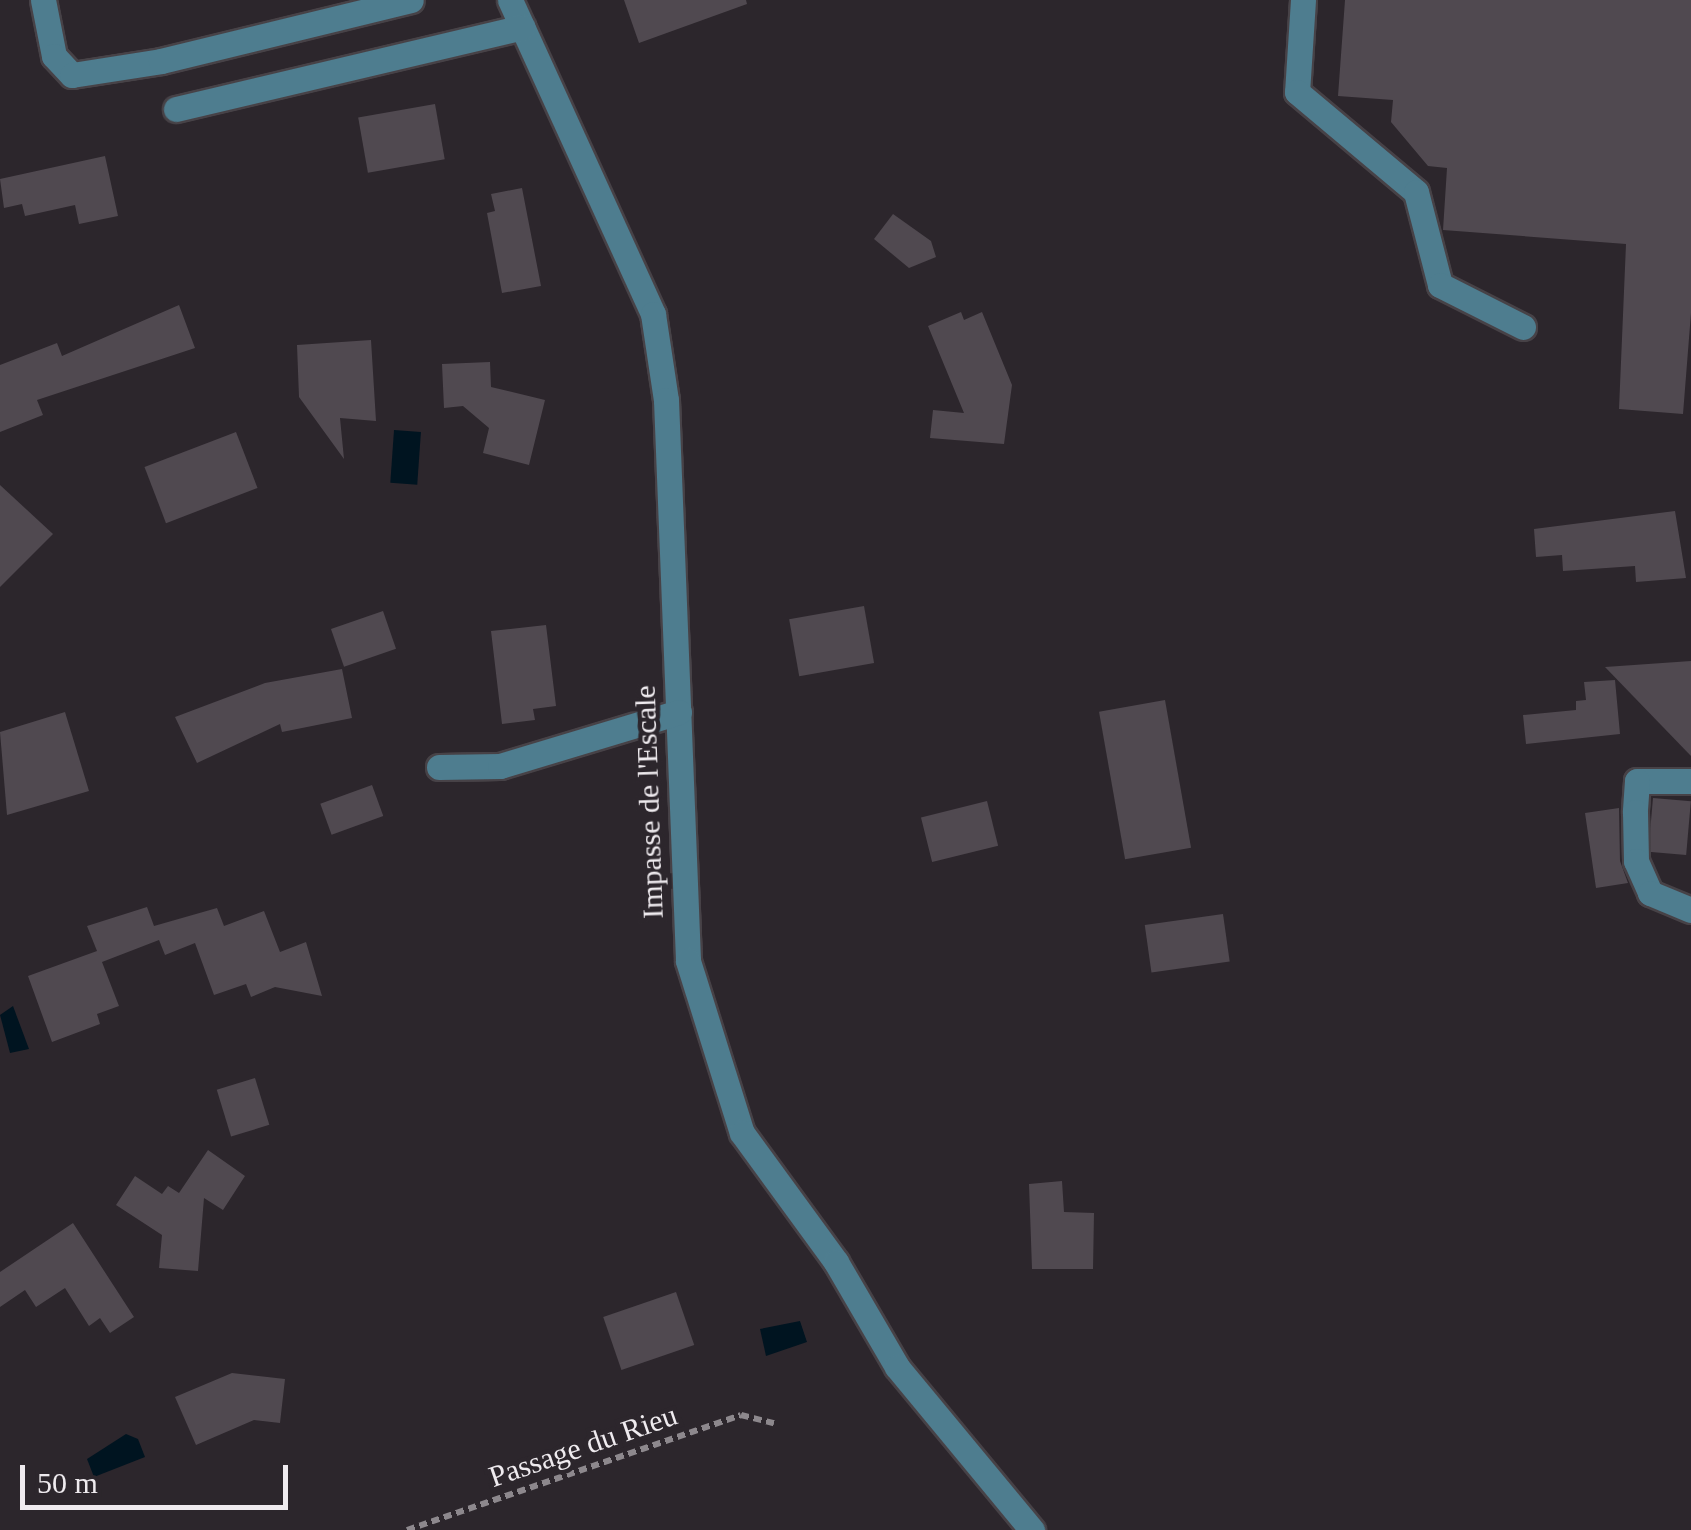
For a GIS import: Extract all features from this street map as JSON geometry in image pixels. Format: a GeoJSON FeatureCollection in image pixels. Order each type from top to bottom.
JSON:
{"type":"FeatureCollection","features":[{"type":"Feature","properties":{"kind":"street"},"geometry":{"type":"LineString","coordinates":[[43,0],[54,56],[72,75],[161,61],[412,0]]}},
{"type":"Feature","properties":{"kind":"street","name":"Impasse de l'Escale"},"geometry":{"type":"LineString","coordinates":[[510,0],[653,314],[666,400],[688,961],[742,1132],[836,1262],[897,1367],[1032,1530]]}},
{"type":"Feature","properties":{"kind":"street"},"geometry":{"type":"LineString","coordinates":[[1303,0],[1297,92],[1416,192],[1440,284],[1523,327]]}},
{"type":"Feature","properties":{"kind":"street"},"geometry":{"type":"LineString","coordinates":[[176,109],[522,27]]}},
{"type":"Feature","properties":{"kind":"street"},"geometry":{"type":"LineString","coordinates":[[439,767],[500,766],[678,712]]}},
{"type":"Feature","properties":{"kind":"street"},"geometry":{"type":"LineString","coordinates":[[1691,780],[1637,780],[1636,861],[1650,893],[1691,910]]}},
{"type":"Feature","properties":{"kind":"path","name":"Passage du Rieu"},"geometry":{"type":"LineString","coordinates":[[407,1530],[741,1415],[774,1423]]}},
{"type":"Feature","properties":{"kind":"water"},"geometry":{"type":"Polygon","coordinates":[[[394,430],[421,432],[417,485],[390,483],[394,430]]]}},
{"type":"Feature","properties":{"kind":"water"},"geometry":{"type":"Polygon","coordinates":[[[13,1006],[29,1049],[10,1053],[0,1015],[13,1006]]]}},
{"type":"Feature","properties":{"kind":"water"},"geometry":{"type":"Polygon","coordinates":[[[800,1321],[807,1342],[766,1356],[760,1329],[800,1321]]]}},
{"type":"Feature","properties":{"kind":"water"},"geometry":{"type":"Polygon","coordinates":[[[126,1434],[138,1439],[145,1457],[94,1477],[87,1459],[126,1434]]]}},
{"type":"Feature","properties":{"kind":"building"},"geometry":{"type":"Polygon","coordinates":[[[624,0],[746,0],[747,4],[639,43],[624,0]]]}},
{"type":"Feature","properties":{"kind":"building"},"geometry":{"type":"Polygon","coordinates":[[[1345,0],[1691,0],[1691,313],[1683,414],[1619,409],[1626,244],[1443,230],[1447,168],[1428,166],[1391,122],[1393,100],[1338,96],[1345,0]]]}},
{"type":"Feature","properties":{"kind":"building"},"geometry":{"type":"Polygon","coordinates":[[[435,104],[445,159],[368,173],[358,118],[435,104]]]}},
{"type":"Feature","properties":{"kind":"building"},"geometry":{"type":"Polygon","coordinates":[[[105,156],[118,216],[79,224],[75,205],[25,216],[22,204],[4,208],[0,179],[105,156]]]}},
{"type":"Feature","properties":{"kind":"building"},"geometry":{"type":"Polygon","coordinates":[[[522,188],[541,286],[502,293],[487,213],[495,211],[491,194],[522,188]]]}},
{"type":"Feature","properties":{"kind":"building"},"geometry":{"type":"Polygon","coordinates":[[[893,214],[931,241],[936,257],[909,268],[874,239],[893,214]]]}},
{"type":"Feature","properties":{"kind":"building"},"geometry":{"type":"Polygon","coordinates":[[[179,305],[195,348],[37,400],[43,415],[0,432],[0,365],[57,343],[62,356],[179,305]]]}},
{"type":"Feature","properties":{"kind":"building"},"geometry":{"type":"Polygon","coordinates":[[[961,312],[964,320],[982,312],[1012,385],[1004,444],[930,438],[933,410],[964,413],[928,326],[961,312]]]}},
{"type":"Feature","properties":{"kind":"building"},"geometry":{"type":"Polygon","coordinates":[[[371,340],[376,421],[340,418],[344,459],[299,397],[297,345],[371,340]]]}},
{"type":"Feature","properties":{"kind":"building"},"geometry":{"type":"Polygon","coordinates":[[[490,362],[491,387],[545,400],[529,465],[483,453],[489,428],[463,406],[444,408],[442,364],[490,362]]]}},
{"type":"Feature","properties":{"kind":"building"},"geometry":{"type":"Polygon","coordinates":[[[236,432],[258,488],[166,523],[145,467],[236,432]]]}},
{"type":"Feature","properties":{"kind":"building"},"geometry":{"type":"Polygon","coordinates":[[[0,485],[53,534],[0,587],[0,485]]]}},
{"type":"Feature","properties":{"kind":"building"},"geometry":{"type":"Polygon","coordinates":[[[1675,511],[1686,578],[1636,582],[1635,566],[1563,571],[1562,555],[1536,557],[1534,529],[1675,511]]]}},
{"type":"Feature","properties":{"kind":"building"},"geometry":{"type":"Polygon","coordinates":[[[864,606],[874,663],[799,676],[789,619],[864,606]]]}},
{"type":"Feature","properties":{"kind":"building"},"geometry":{"type":"Polygon","coordinates":[[[383,611],[396,649],[344,667],[331,629],[383,611]]]}},
{"type":"Feature","properties":{"kind":"building"},"geometry":{"type":"Polygon","coordinates":[[[546,625],[556,706],[533,709],[535,720],[502,724],[491,631],[546,625]]]}},
{"type":"Feature","properties":{"kind":"building"},"geometry":{"type":"Polygon","coordinates":[[[1691,661],[1691,756],[1605,667],[1691,661]]]}},
{"type":"Feature","properties":{"kind":"building"},"geometry":{"type":"Polygon","coordinates":[[[342,669],[352,718],[282,732],[280,724],[197,763],[175,717],[265,683],[342,669]]]}},
{"type":"Feature","properties":{"kind":"building"},"geometry":{"type":"Polygon","coordinates":[[[1615,680],[1620,734],[1526,744],[1523,715],[1576,710],[1576,701],[1586,700],[1584,682],[1615,680]]]}},
{"type":"Feature","properties":{"kind":"building"},"geometry":{"type":"Polygon","coordinates":[[[1165,700],[1191,848],[1125,859],[1099,712],[1165,700]]]}},
{"type":"Feature","properties":{"kind":"building"},"geometry":{"type":"Polygon","coordinates":[[[65,712],[89,791],[7,815],[0,732],[65,712]]]}},
{"type":"Feature","properties":{"kind":"building"},"geometry":{"type":"Polygon","coordinates":[[[372,785],[383,816],[332,835],[320,804],[372,785]]]}},
{"type":"Feature","properties":{"kind":"building"},"geometry":{"type":"Polygon","coordinates":[[[1653,798],[1691,801],[1686,855],[1648,852],[1653,798]]]}},
{"type":"Feature","properties":{"kind":"building"},"geometry":{"type":"Polygon","coordinates":[[[987,801],[998,846],[932,862],[921,817],[987,801]]]}},
{"type":"Feature","properties":{"kind":"building"},"geometry":{"type":"Polygon","coordinates":[[[1619,808],[1620,861],[1628,883],[1596,888],[1585,813],[1619,808]]]}},
{"type":"Feature","properties":{"kind":"building"},"geometry":{"type":"Polygon","coordinates":[[[147,907],[154,926],[217,908],[224,926],[264,911],[280,952],[306,942],[322,996],[275,987],[251,997],[246,984],[214,995],[195,943],[165,955],[159,940],[102,962],[119,1006],[97,1014],[100,1024],[52,1042],[28,976],[97,951],[87,926],[147,907]]]}},
{"type":"Feature","properties":{"kind":"building"},"geometry":{"type":"Polygon","coordinates":[[[1223,914],[1230,962],[1151,973],[1145,925],[1223,914]]]}},
{"type":"Feature","properties":{"kind":"building"},"geometry":{"type":"Polygon","coordinates":[[[255,1078],[269,1125],[231,1137],[217,1090],[255,1078]]]}},
{"type":"Feature","properties":{"kind":"building"},"geometry":{"type":"Polygon","coordinates":[[[208,1150],[245,1176],[223,1210],[204,1198],[198,1271],[159,1268],[162,1235],[116,1205],[135,1176],[162,1194],[168,1186],[179,1193],[208,1150]]]}},
{"type":"Feature","properties":{"kind":"building"},"geometry":{"type":"Polygon","coordinates":[[[1062,1181],[1064,1212],[1094,1213],[1093,1269],[1032,1269],[1029,1184],[1062,1181]]]}},
{"type":"Feature","properties":{"kind":"building"},"geometry":{"type":"Polygon","coordinates":[[[73,1223],[134,1317],[110,1333],[100,1318],[89,1326],[65,1288],[36,1307],[25,1290],[0,1307],[0,1272],[73,1223]]]}},
{"type":"Feature","properties":{"kind":"building"},"geometry":{"type":"Polygon","coordinates":[[[676,1292],[694,1345],[621,1370],[603,1317],[676,1292]]]}},
{"type":"Feature","properties":{"kind":"building"},"geometry":{"type":"Polygon","coordinates":[[[232,1373],[285,1379],[280,1423],[254,1420],[196,1445],[175,1397],[232,1373]]]}}]}
